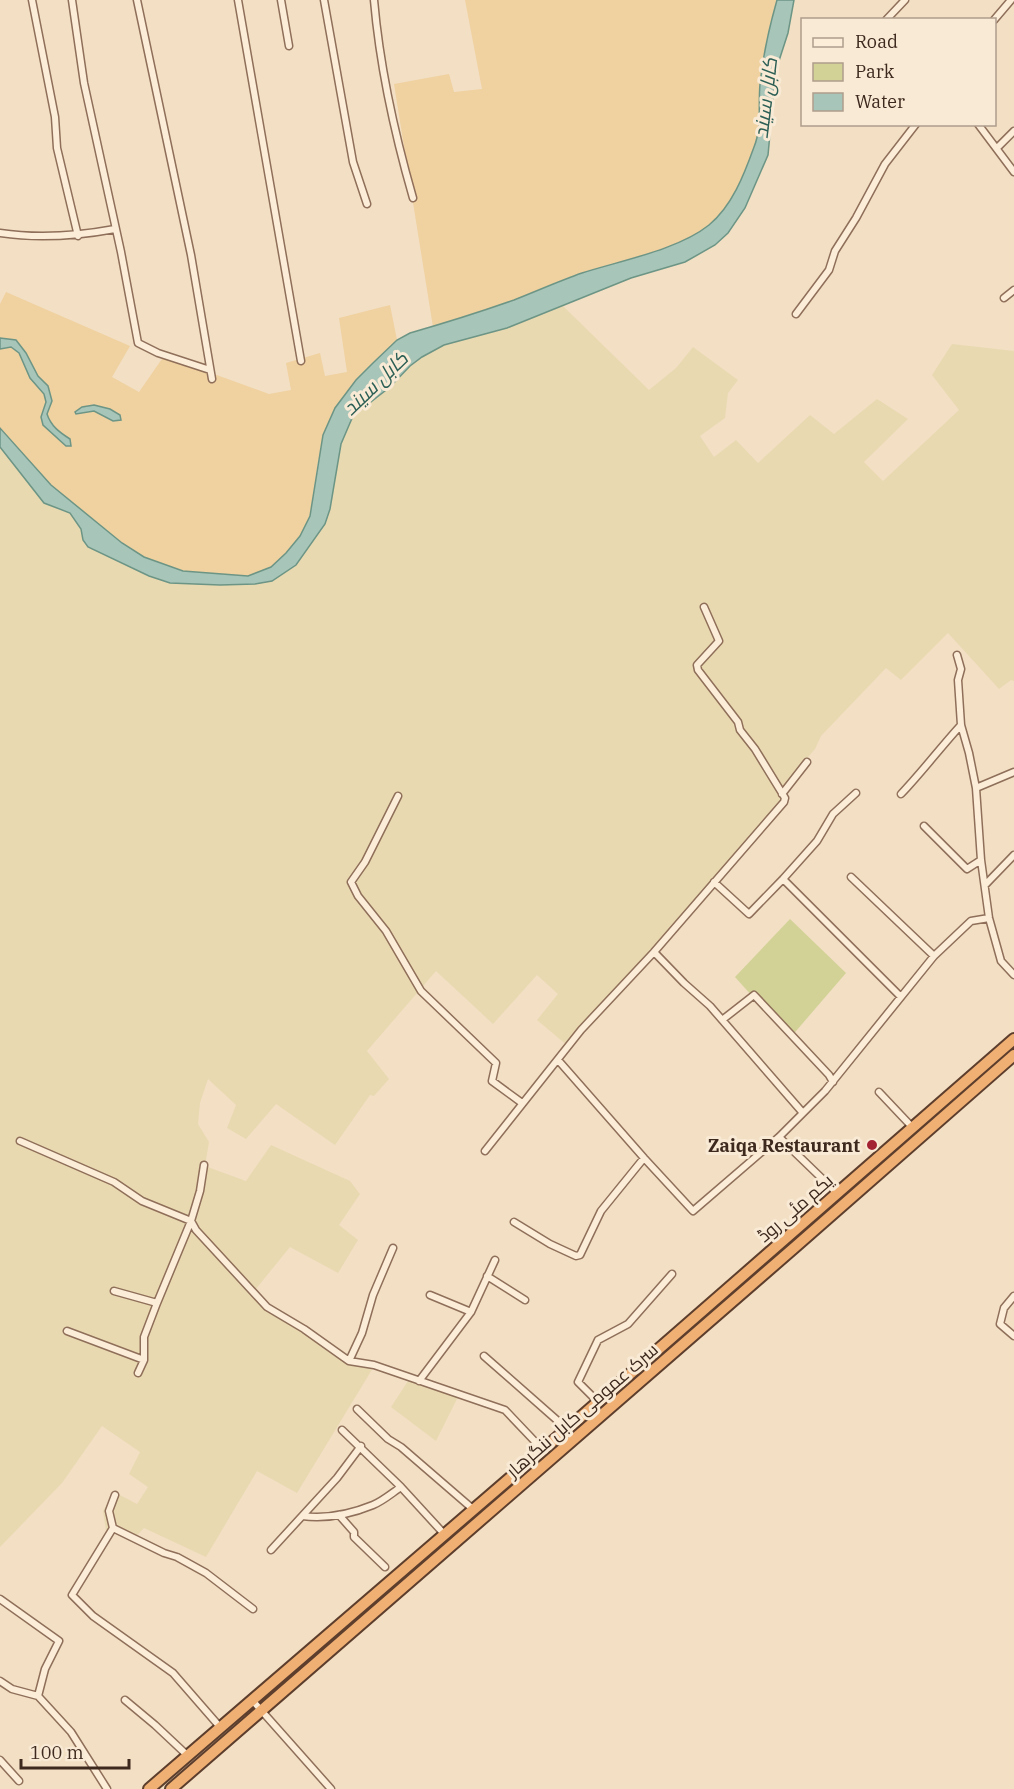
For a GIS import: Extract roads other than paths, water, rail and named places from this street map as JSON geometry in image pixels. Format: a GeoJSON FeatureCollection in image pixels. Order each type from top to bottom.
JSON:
{"type":"FeatureCollection","features":[{"type":"Feature","properties":{"kind":"highway","name":"یکم مئی روڈ"},"geometry":{"type":"LineString","coordinates":[[722,1295],[1014,1039]]}},
{"type":"Feature","properties":{"kind":"highway","name":"سرک عمومی کابل ننگرهار"},"geometry":{"type":"LineString","coordinates":[[171,1789],[1013,1058]]}},
{"type":"Feature","properties":{"kind":"highway","name":"سرک عمومی کابل ننگرهار"},"geometry":{"type":"LineString","coordinates":[[149,1789],[722,1295]]}},
{"type":"Feature","properties":{"kind":"street"},"geometry":{"type":"LineString","coordinates":[[32,0],[55,117],[57,148],[78,236]]}},
{"type":"Feature","properties":{"kind":"street"},"geometry":{"type":"LineString","coordinates":[[72,0],[84,83],[138,343],[158,353],[210,370]]}},
{"type":"Feature","properties":{"kind":"street"},"geometry":{"type":"LineString","coordinates":[[137,0],[188,236],[212,379]]}},
{"type":"Feature","properties":{"kind":"street"},"geometry":{"type":"LineString","coordinates":[[238,0],[302,361]]}},
{"type":"Feature","properties":{"kind":"street"},"geometry":{"type":"LineString","coordinates":[[281,0],[289,46]]}},
{"type":"Feature","properties":{"kind":"street"},"geometry":{"type":"LineString","coordinates":[[324,0],[353,162],[367,204]]}},
{"type":"Feature","properties":{"kind":"street"},"geometry":{"type":"LineString","coordinates":[[374,0],[384,84],[413,198]]}},
{"type":"Feature","properties":{"kind":"street"},"geometry":{"type":"LineString","coordinates":[[888,18],[905,0]]}},
{"type":"Feature","properties":{"kind":"street"},"geometry":{"type":"LineString","coordinates":[[996,18],[1011,0]]}},
{"type":"Feature","properties":{"kind":"street"},"geometry":{"type":"LineString","coordinates":[[796,314],[829,270],[835,251],[885,164],[914,126]]}},
{"type":"Feature","properties":{"kind":"street"},"geometry":{"type":"LineString","coordinates":[[980,126],[1014,172]]}},
{"type":"Feature","properties":{"kind":"street"},"geometry":{"type":"LineString","coordinates":[[997,148],[1014,131]]}},
{"type":"Feature","properties":{"kind":"street"},"geometry":{"type":"LineString","coordinates":[[0,233],[22,236],[78,236],[116,229]]}},
{"type":"Feature","properties":{"kind":"street"},"geometry":{"type":"LineString","coordinates":[[1004,298],[1014,290]]}},
{"type":"Feature","properties":{"kind":"street"},"geometry":{"type":"LineString","coordinates":[[485,1151],[610,997],[654,952],[784,802],[785,798],[755,748],[698,670],[697,665],[719,641],[704,607]]}},
{"type":"Feature","properties":{"kind":"street"},"geometry":{"type":"LineString","coordinates":[[957,654],[961,669],[958,680],[961,725],[976,788],[981,860],[989,918],[1001,961],[1014,975]]}},
{"type":"Feature","properties":{"kind":"street"},"geometry":{"type":"LineString","coordinates":[[901,794],[961,725]]}},
{"type":"Feature","properties":{"kind":"street"},"geometry":{"type":"LineString","coordinates":[[782,794],[807,762]]}},
{"type":"Feature","properties":{"kind":"street"},"geometry":{"type":"LineString","coordinates":[[976,788],[1014,772]]}},
{"type":"Feature","properties":{"kind":"street"},"geometry":{"type":"LineString","coordinates":[[714,882],[750,914],[816,841],[833,814],[856,793]]}},
{"type":"Feature","properties":{"kind":"street"},"geometry":{"type":"LineString","coordinates":[[398,796],[365,862],[351,882],[358,896],[386,931],[421,991],[496,1063],[492,1081],[522,1103]]}},
{"type":"Feature","properties":{"kind":"street"},"geometry":{"type":"LineString","coordinates":[[924,826],[967,869],[981,860]]}},
{"type":"Feature","properties":{"kind":"street"},"geometry":{"type":"LineString","coordinates":[[985,885],[1014,855]]}},
{"type":"Feature","properties":{"kind":"street"},"geometry":{"type":"LineString","coordinates":[[851,877],[934,956]]}},
{"type":"Feature","properties":{"kind":"street"},"geometry":{"type":"LineString","coordinates":[[783,879],[901,997]]}},
{"type":"Feature","properties":{"kind":"street"},"geometry":{"type":"LineString","coordinates":[[558,1060],[693,1211],[779,1137],[833,1082],[934,956],[971,921],[989,918]]}},
{"type":"Feature","properties":{"kind":"street"},"geometry":{"type":"LineString","coordinates":[[654,952],[710,1006],[803,1113]]}},
{"type":"Feature","properties":{"kind":"street"},"geometry":{"type":"LineString","coordinates":[[722,1020],[754,995],[833,1082]]}},
{"type":"Feature","properties":{"kind":"street"},"geometry":{"type":"LineString","coordinates":[[879,1092],[913,1128]]}},
{"type":"Feature","properties":{"kind":"street"},"geometry":{"type":"LineString","coordinates":[[779,1137],[837,1193]]}},
{"type":"Feature","properties":{"kind":"street"},"geometry":{"type":"LineString","coordinates":[[20,1141],[114,1182],[142,1201],[191,1221],[196,1230],[267,1307],[304,1329],[349,1361],[374,1365],[505,1410],[543,1450]]}},
{"type":"Feature","properties":{"kind":"street"},"geometry":{"type":"LineString","coordinates":[[514,1222],[550,1244],[580,1256],[601,1211],[644,1158]]}},
{"type":"Feature","properties":{"kind":"street"},"geometry":{"type":"LineString","coordinates":[[138,1373],[144,1360],[144,1337],[191,1221],[200,1191],[204,1165]]}},
{"type":"Feature","properties":{"kind":"street"},"geometry":{"type":"LineString","coordinates":[[349,1361],[362,1334],[373,1295],[393,1248]]}},
{"type":"Feature","properties":{"kind":"street"},"geometry":{"type":"LineString","coordinates":[[419,1381],[471,1312],[495,1260]]}},
{"type":"Feature","properties":{"kind":"street"},"geometry":{"type":"LineString","coordinates":[[598,1402],[578,1382],[598,1340],[628,1324],[672,1274]]}},
{"type":"Feature","properties":{"kind":"street"},"geometry":{"type":"LineString","coordinates":[[487,1276],[525,1300]]}},
{"type":"Feature","properties":{"kind":"street"},"geometry":{"type":"LineString","coordinates":[[114,1291],[157,1303]]}},
{"type":"Feature","properties":{"kind":"street"},"geometry":{"type":"LineString","coordinates":[[429,1295],[471,1312]]}},
{"type":"Feature","properties":{"kind":"street"},"geometry":{"type":"LineString","coordinates":[[1014,1296],[1004,1308],[1000,1324],[1014,1336]]}},
{"type":"Feature","properties":{"kind":"street"},"geometry":{"type":"LineString","coordinates":[[67,1331],[144,1360]]}},
{"type":"Feature","properties":{"kind":"street"},"geometry":{"type":"LineString","coordinates":[[484,1356],[567,1429]]}},
{"type":"Feature","properties":{"kind":"street"},"geometry":{"type":"LineString","coordinates":[[357,1408],[388,1439],[401,1447],[474,1510]]}},
{"type":"Feature","properties":{"kind":"street"},"geometry":{"type":"LineString","coordinates":[[342,1430],[361,1446],[445,1535]]}},
{"type":"Feature","properties":{"kind":"street"},"geometry":{"type":"LineString","coordinates":[[271,1550],[337,1478],[361,1446]]}},
{"type":"Feature","properties":{"kind":"street"},"geometry":{"type":"LineString","coordinates":[[302,1516],[315,1518],[339,1515],[374,1505],[401,1487]]}},
{"type":"Feature","properties":{"kind":"street"},"geometry":{"type":"LineString","coordinates":[[115,1495],[109,1511],[113,1528],[72,1595],[101,1622],[173,1673],[220,1727]]}},
{"type":"Feature","properties":{"kind":"street"},"geometry":{"type":"LineString","coordinates":[[339,1515],[354,1532],[354,1537],[385,1567]]}},
{"type":"Feature","properties":{"kind":"street"},"geometry":{"type":"LineString","coordinates":[[113,1528],[206,1573],[253,1609]]}},
{"type":"Feature","properties":{"kind":"street"},"geometry":{"type":"LineString","coordinates":[[0,1599],[59,1641],[45,1669],[38,1696]]}},
{"type":"Feature","properties":{"kind":"street"},"geometry":{"type":"LineString","coordinates":[[0,1681],[12,1689],[38,1696],[71,1732],[107,1789]]}},
{"type":"Feature","properties":{"kind":"street"},"geometry":{"type":"LineString","coordinates":[[125,1700],[187,1755]]}},
{"type":"Feature","properties":{"kind":"street"},"geometry":{"type":"LineString","coordinates":[[252,1700],[330,1789]]}},
{"type":"Feature","properties":{"kind":"street"},"geometry":{"type":"LineString","coordinates":[[0,1760],[19,1781]]}},
{"type":"Feature","properties":{"kind":"water","name":"کابل سيند"},"geometry":{"type":"Polygon","coordinates":[[[777,0],[794,0],[788,33],[776,70],[768,155],[745,208],[728,233],[715,245],[685,262],[631,278],[507,328],[444,345],[410,366],[390,387],[353,416],[341,444],[330,509],[325,524],[296,565],[272,581],[220,585],[170,583],[149,576],[88,547],[83,540],[81,529],[70,513],[44,503],[0,447],[0,428],[51,485],[122,543],[144,557],[183,571],[248,576],[271,567],[300,536],[310,516],[323,435],[335,408],[356,380],[397,340],[410,333],[514,300],[582,273],[665,248],[696,234],[717,217],[731,199],[756,140],[763,63],[777,0]]]}},
{"type":"Feature","properties":{"kind":"water"},"geometry":{"type":"Polygon","coordinates":[[[0,338],[16,340],[38,376],[48,386],[52,401],[47,414],[56,428],[70,439],[71,446],[66,446],[43,425],[41,417],[46,402],[44,394],[30,378],[19,353],[11,347],[0,349],[0,338]]]}},
{"type":"Feature","properties":{"kind":"water"},"geometry":{"type":"Polygon","coordinates":[[[94,405],[110,409],[120,415],[121,420],[113,421],[94,411],[76,414],[75,412],[82,407],[94,405]]]}},
{"type":"Feature","properties":{"kind":"place","name":"Zaiqa Restaurant"},"geometry":{"type":"Point","coordinates":[872,1145]}}]}
